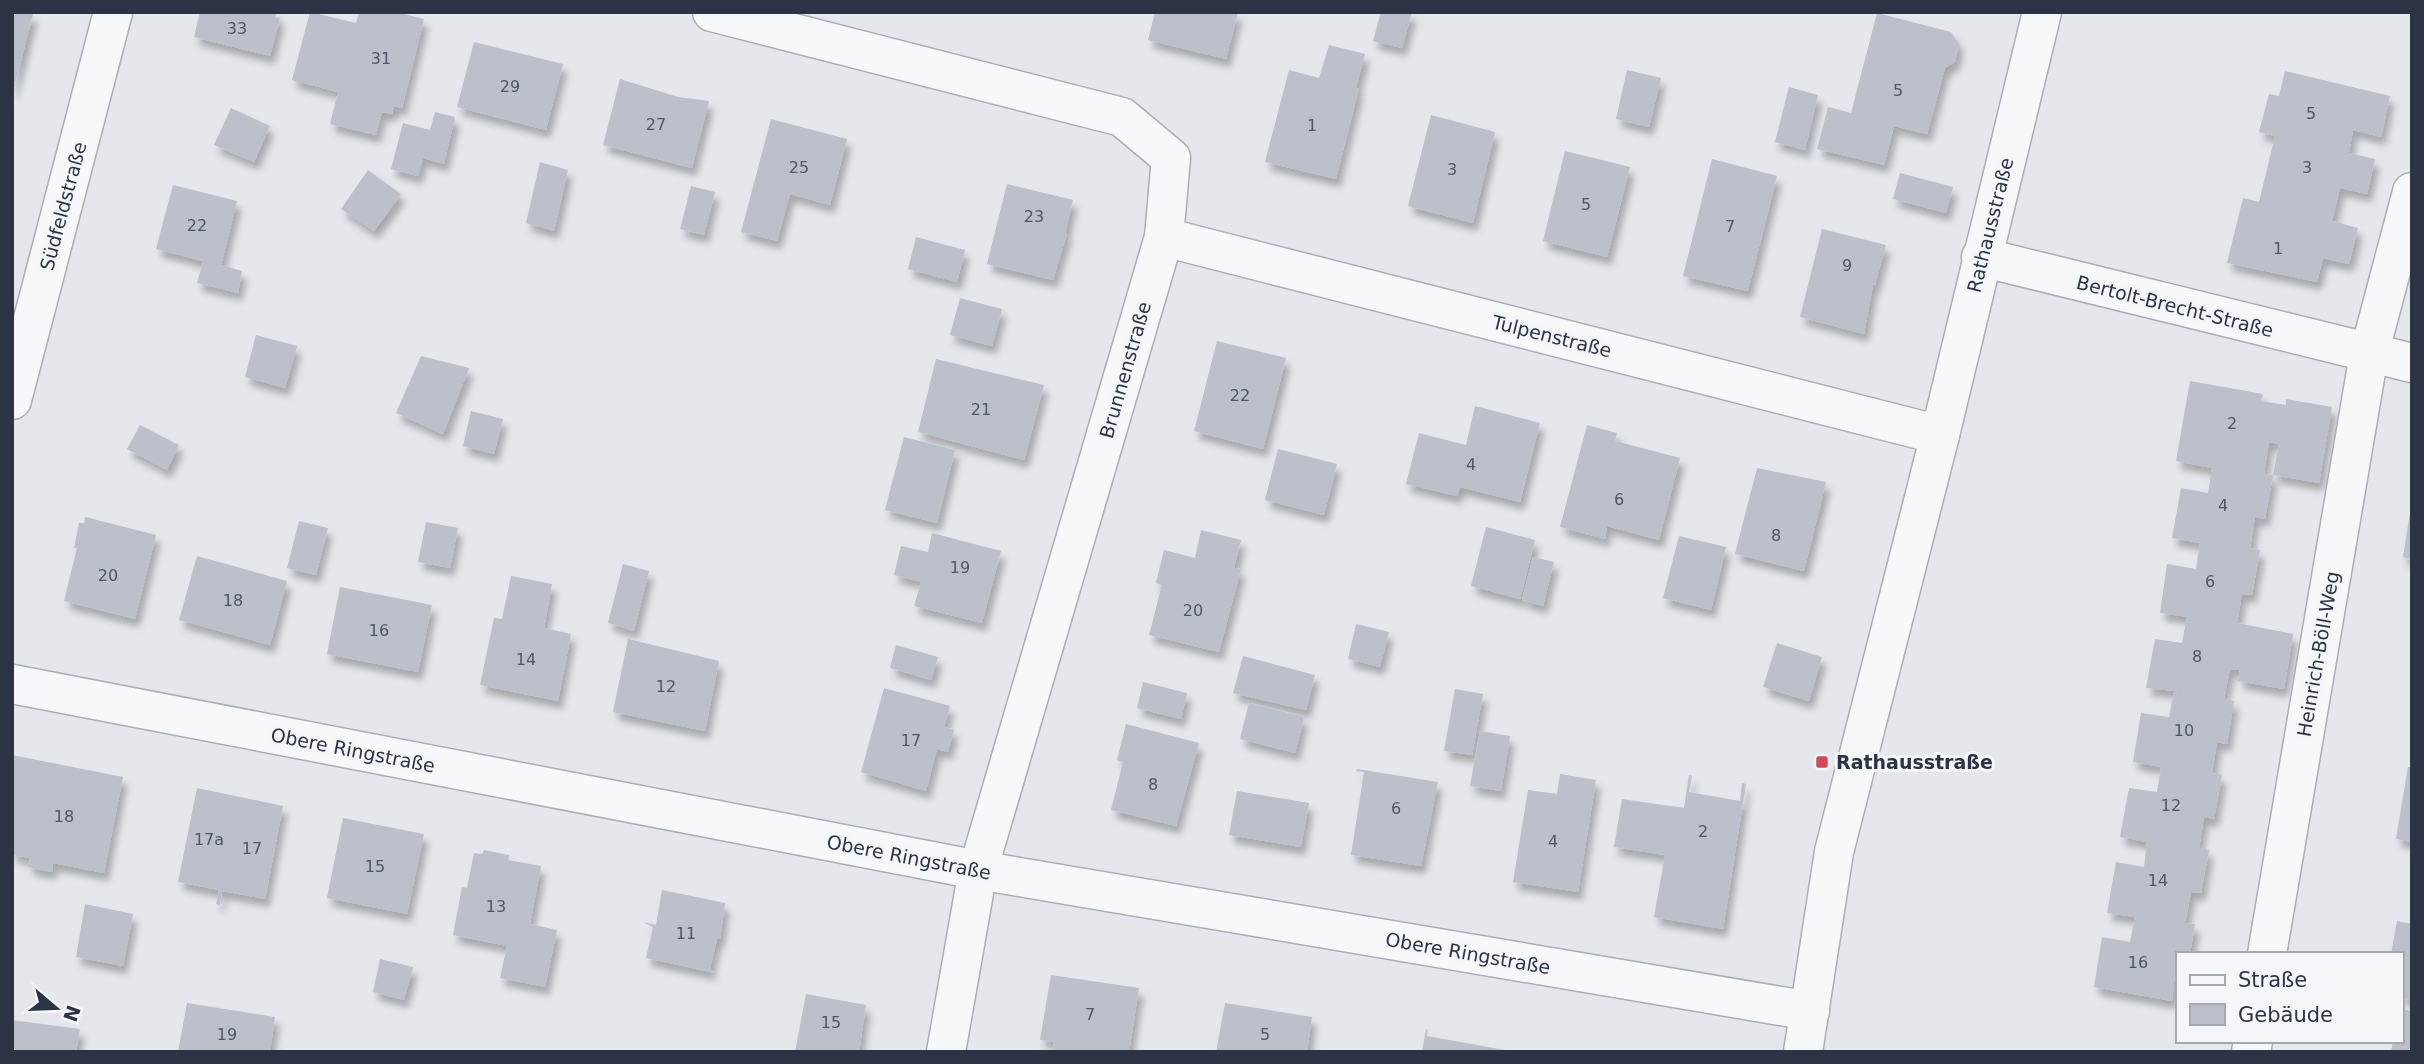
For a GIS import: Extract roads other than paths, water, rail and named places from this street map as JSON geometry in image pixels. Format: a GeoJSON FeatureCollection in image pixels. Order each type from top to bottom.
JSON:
{"type":"FeatureCollection","features":[{"type":"Feature","properties":{"kind":"street","name":"Südfeldstraße"},"geometry":{"type":"LineString","coordinates":[[12,400],[113,12]]}},
{"type":"Feature","properties":{"kind":"street","name":"Brunnenstraße"},"geometry":{"type":"LineString","coordinates":[[712,12],[1122,117],[1171,159],[1164,237],[978,870],[946,1052]]}},
{"type":"Feature","properties":{"kind":"street","name":"Rathausstraße"},"geometry":{"type":"LineString","coordinates":[[1803,1052],[1834,852],[1940,435],[2042,12]]}},
{"type":"Feature","properties":{"kind":"street"},"geometry":{"type":"LineString","coordinates":[[2369,354],[2412,192]]}},
{"type":"Feature","properties":{"kind":"street","name":"Tulpenstraße"},"geometry":{"type":"LineString","coordinates":[[1164,237],[1940,435]]}},
{"type":"Feature","properties":{"kind":"street","name":"Bertolt-Brecht-Straße"},"geometry":{"type":"LineString","coordinates":[[1981,257],[2412,363]]}},
{"type":"Feature","properties":{"kind":"street","name":"Heinrich-Böll-Weg"},"geometry":{"type":"LineString","coordinates":[[2267,952],[2369,354]]}},
{"type":"Feature","properties":{"kind":"street","name":"Obere Ringstraße"},"geometry":{"type":"LineString","coordinates":[[12,684],[978,870],[1810,1011]]}},
{"type":"Feature","properties":{"kind":"place","name":"Rathausstraße"},"geometry":{"type":"Point","coordinates":[1822,762]}}]}
